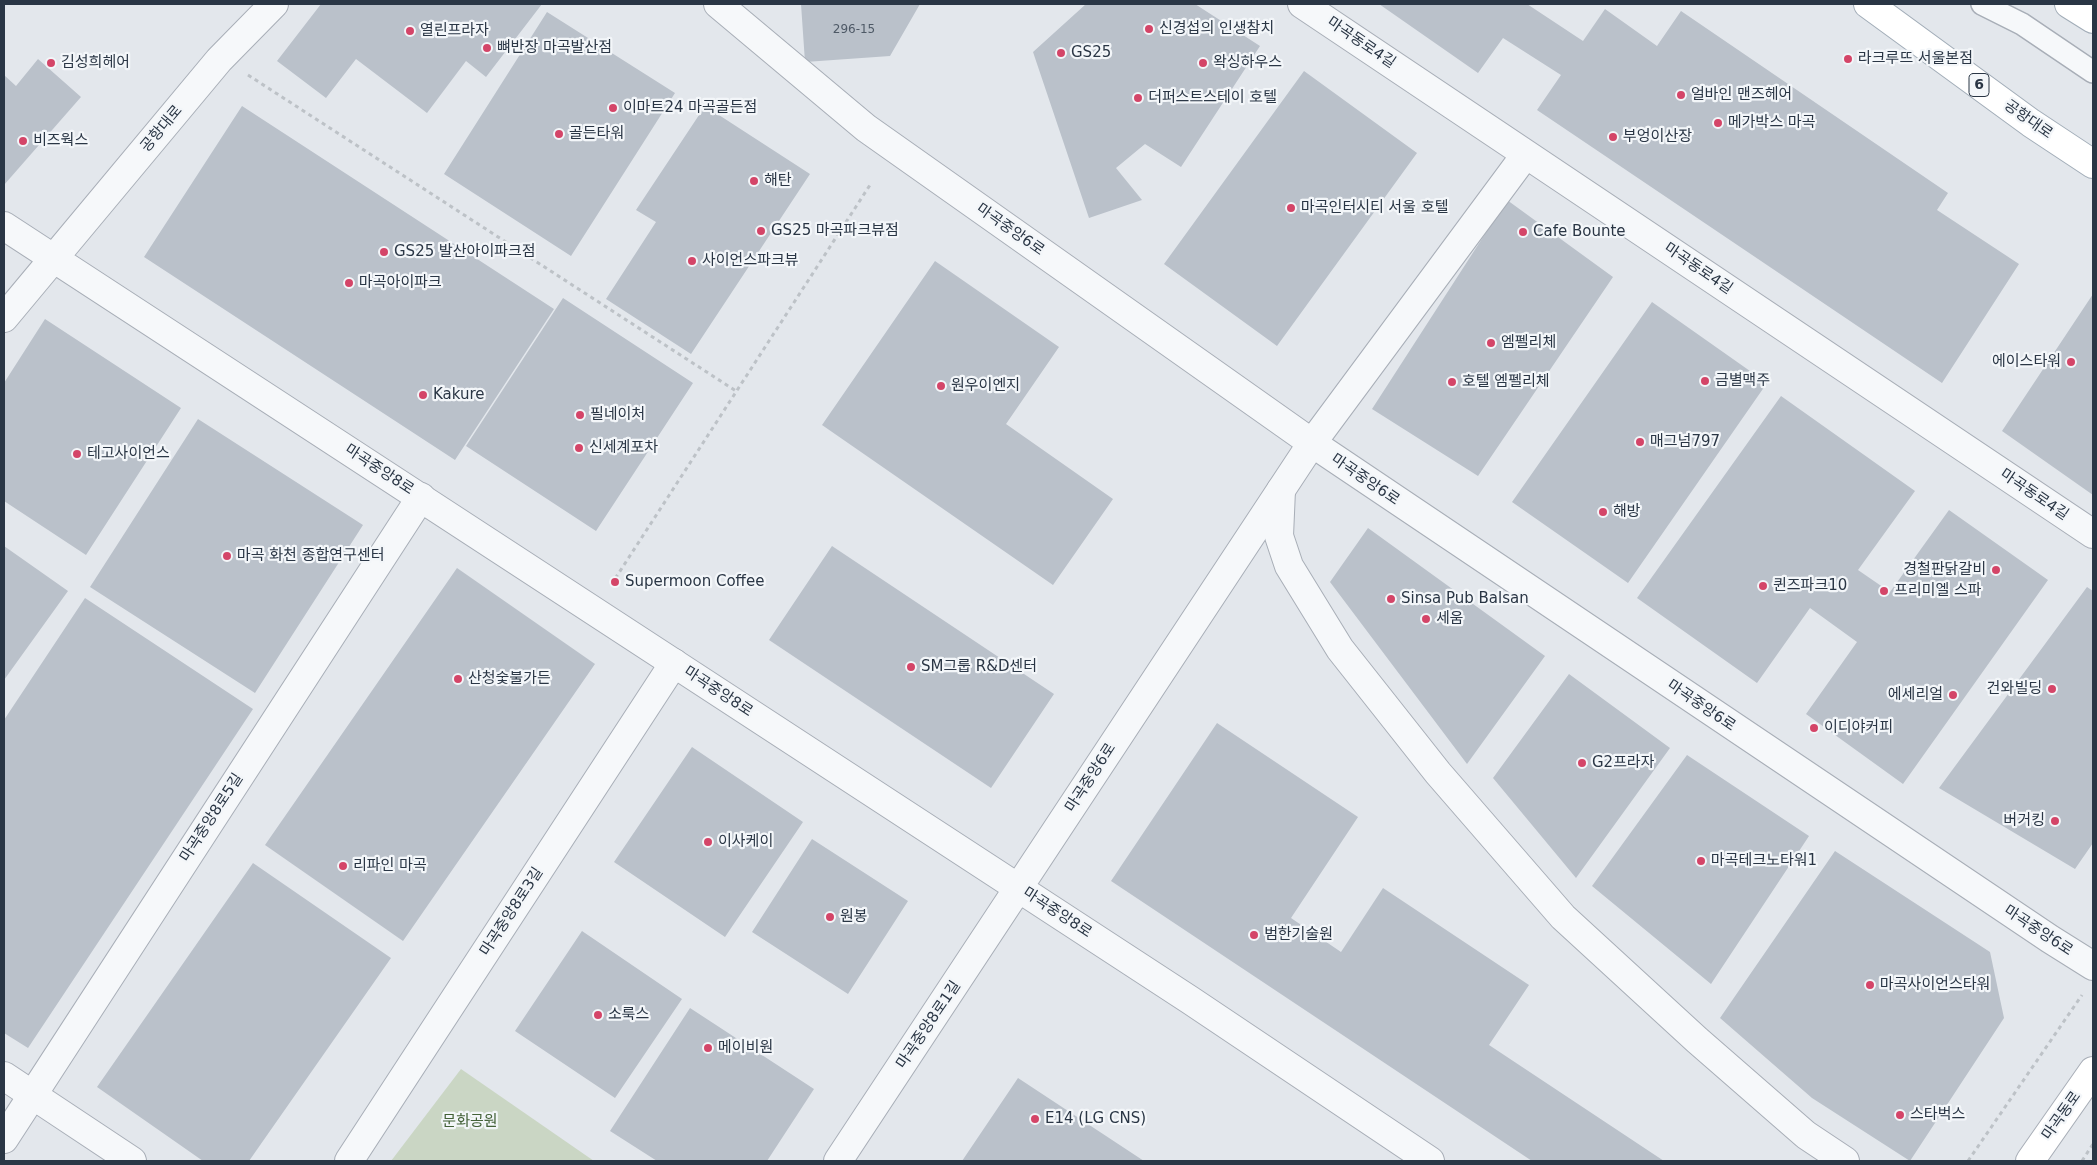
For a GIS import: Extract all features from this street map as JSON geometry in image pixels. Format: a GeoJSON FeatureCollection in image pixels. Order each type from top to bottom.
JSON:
{"type":"FeatureCollection","features":[{"type":"Feature","properties":{"kind":"main road","name":"공항대로"},"geometry":{"type":"LineString","coordinates":[[1868,4],[2031,123],[2093,164]]}},
{"type":"Feature","properties":{"kind":"main road"},"geometry":{"type":"LineString","coordinates":[[2069,4],[2093,20]]}},
{"type":"Feature","properties":{"kind":"main road","name":"마곡동로"},"geometry":{"type":"LineString","coordinates":[[2030,1161],[2093,1071]]}},
{"type":"Feature","properties":{"kind":"street","name":"공항대로"},"geometry":{"type":"LineString","coordinates":[[4,318],[219,60],[274,4]]}},
{"type":"Feature","properties":{"kind":"street","name":"마곡중앙6로"},"geometry":{"type":"LineString","coordinates":[[718,4],[866,128],[1312,443],[2093,966]]}},
{"type":"Feature","properties":{"kind":"street","name":"마곡동로4길"},"geometry":{"type":"LineString","coordinates":[[1302,4],[2093,534]]}},
{"type":"Feature","properties":{"kind":"street","name":"마곡중앙6로"},"geometry":{"type":"LineString","coordinates":[[1019,888],[1312,443],[1526,154]]}},
{"type":"Feature","properties":{"kind":"street","name":"마곡중앙8로"},"geometry":{"type":"LineString","coordinates":[[4,226],[1019,888],[1430,1161]]}},
{"type":"Feature","properties":{"kind":"street"},"geometry":{"type":"LineString","coordinates":[[1281,490],[1278,536],[1289,566],[1340,649],[1438,773],[1563,917],[1697,1040],[1806,1135],[1846,1161]]}},
{"type":"Feature","properties":{"kind":"street","name":"마곡중앙8로5길"},"geometry":{"type":"LineString","coordinates":[[4,1139],[421,497]]}},
{"type":"Feature","properties":{"kind":"street","name":"마곡중앙8로3길"},"geometry":{"type":"LineString","coordinates":[[349,1161],[674,663]]}},
{"type":"Feature","properties":{"kind":"street","name":"마곡중앙8로1길"},"geometry":{"type":"LineString","coordinates":[[838,1161],[1019,888]]}},
{"type":"Feature","properties":{"kind":"street"},"geometry":{"type":"LineString","coordinates":[[4,1076],[132,1161]]}},
{"type":"Feature","properties":{"kind":"lane"},"geometry":{"type":"LineString","coordinates":[[1982,4],[2022,24],[2093,72]]}},
{"type":"Feature","properties":{"kind":"path"},"geometry":{"type":"LineString","coordinates":[[219,60],[244,73],[736,391]]}},
{"type":"Feature","properties":{"kind":"path"},"geometry":{"type":"LineString","coordinates":[[594,611],[870,184]]}},
{"type":"Feature","properties":{"kind":"path"},"geometry":{"type":"LineString","coordinates":[[1968,1161],[2082,994]]}},
{"type":"Feature","properties":{"kind":"path"},"geometry":{"type":"LineString","coordinates":[[2082,1161],[2093,1144]]}},
{"type":"Feature","properties":{"kind":"green space","name":"문화공원"},"geometry":{"type":"Polygon","coordinates":[[[461,1069],[594,1161],[391,1161],[461,1069]]]}},
{"type":"Feature","properties":{"kind":"building","name":"열린프라자"},"geometry":{"type":"Polygon","coordinates":[[[321,4],[542,4],[486,77],[466,61],[427,113],[356,59],[326,98],[277,61],[321,4]]]}},
{"type":"Feature","properties":{"kind":"building"},"geometry":{"type":"Polygon","coordinates":[[[801,4],[920,4],[890,56],[805,62],[801,4]]]}},
{"type":"Feature","properties":{"kind":"building","name":"더퍼스트스테이 호텔"},"geometry":{"type":"Polygon","coordinates":[[[1086,4],[1195,4],[1260,46],[1181,167],[1145,144],[1116,168],[1142,200],[1089,218],[1033,52],[1086,4]]]}},
{"type":"Feature","properties":{"kind":"building"},"geometry":{"type":"Polygon","coordinates":[[[1379,4],[1527,4],[1583,41],[1605,9],[1657,46],[1681,11],[1948,193],[1937,210],[2019,264],[1942,383],[1537,110],[1561,75],[1503,38],[1478,73],[1379,4]]]}},
{"type":"Feature","properties":{"kind":"building","name":"골든타워"},"geometry":{"type":"Polygon","coordinates":[[[547,12],[675,93],[571,256],[444,174],[547,12]]]}},
{"type":"Feature","properties":{"kind":"building","name":"비즈웍스"},"geometry":{"type":"Polygon","coordinates":[[[38,59],[81,97],[4,185],[4,75],[16,86],[38,59]]]}},
{"type":"Feature","properties":{"kind":"building","name":"마곡인터시티 서울 호텔"},"geometry":{"type":"Polygon","coordinates":[[[1304,71],[1417,153],[1277,346],[1164,264],[1304,71]]]}},
{"type":"Feature","properties":{"kind":"building","name":"마곡아이파크"},"geometry":{"type":"Polygon","coordinates":[[[242,106],[554,309],[455,460],[144,257],[242,106]]]}},
{"type":"Feature","properties":{"kind":"building","name":"사이언스파크뷰"},"geometry":{"type":"Polygon","coordinates":[[[705,106],[810,174],[691,354],[606,299],[656,222],[636,210],[705,106]]]}},
{"type":"Feature","properties":{"kind":"building","name":"엠펠리체"},"geometry":{"type":"Polygon","coordinates":[[[1507,200],[1613,277],[1478,476],[1372,409],[1507,200]]]}},
{"type":"Feature","properties":{"kind":"building","name":"원우이엔지"},"geometry":{"type":"Polygon","coordinates":[[[935,261],[1059,347],[1006,424],[1113,499],[1053,585],[822,425],[935,261]]]}},
{"type":"Feature","properties":{"kind":"building","name":"에이스타워"},"geometry":{"type":"Polygon","coordinates":[[[2093,294],[2093,495],[2002,431],[2093,294]]]}},
{"type":"Feature","properties":{"kind":"building","name":"필네이처"},"geometry":{"type":"Polygon","coordinates":[[[563,298],[693,383],[596,531],[466,446],[563,298]]]}},
{"type":"Feature","properties":{"kind":"building","name":"매그넘797"},"geometry":{"type":"Polygon","coordinates":[[[1652,302],[1767,383],[1628,583],[1512,502],[1652,302]]]}},
{"type":"Feature","properties":{"kind":"building","name":"테고사이언스"},"geometry":{"type":"Polygon","coordinates":[[[45,319],[181,408],[86,555],[4,501],[4,383],[45,319]]]}},
{"type":"Feature","properties":{"kind":"building","name":"퀸즈파크10"},"geometry":{"type":"Polygon","coordinates":[[[1781,396],[1915,491],[1858,570],[1890,592],[1949,510],[2048,580],[1903,784],[1806,714],[1857,642],[1810,608],[1757,683],[1637,598],[1781,396]]]}},
{"type":"Feature","properties":{"kind":"building","name":"마곡 화천 종합연구센터"},"geometry":{"type":"Polygon","coordinates":[[[198,419],[363,525],[255,693],[90,587],[198,419]]]}},
{"type":"Feature","properties":{"kind":"building","name":"세움"},"geometry":{"type":"Polygon","coordinates":[[[1368,528],[1545,656],[1467,764],[1330,582],[1368,528]]]}},
{"type":"Feature","properties":{"kind":"building"},"geometry":{"type":"Polygon","coordinates":[[[4,546],[68,591],[4,680],[4,546]]]}},
{"type":"Feature","properties":{"kind":"building","name":"SM그룹 R&D센터"},"geometry":{"type":"Polygon","coordinates":[[[832,546],[1054,694],[991,788],[769,640],[832,546]]]}},
{"type":"Feature","properties":{"kind":"building"},"geometry":{"type":"Polygon","coordinates":[[[457,568],[595,664],[403,941],[265,845],[457,568]]]}},
{"type":"Feature","properties":{"kind":"building","name":"건와빌딩"},"geometry":{"type":"Polygon","coordinates":[[[2087,587],[2093,591],[2093,843],[2075,869],[1939,788],[2087,587]]]}},
{"type":"Feature","properties":{"kind":"building"},"geometry":{"type":"Polygon","coordinates":[[[85,598],[253,709],[28,1048],[4,1033],[4,720],[85,598]]]}},
{"type":"Feature","properties":{"kind":"building","name":"G2프라자"},"geometry":{"type":"Polygon","coordinates":[[[1569,674],[1670,748],[1576,878],[1493,778],[1569,674]]]}},
{"type":"Feature","properties":{"kind":"building","name":"범한기술원"},"geometry":{"type":"Polygon","coordinates":[[[1217,723],[1358,817],[1291,918],[1341,952],[1383,888],[1529,985],[1489,1045],[1664,1161],[1532,1161],[1111,881],[1217,723]]]}},
{"type":"Feature","properties":{"kind":"building","name":"이사케이"},"geometry":{"type":"Polygon","coordinates":[[[692,747],[803,822],[725,937],[614,862],[692,747]]]}},
{"type":"Feature","properties":{"kind":"building","name":"마곡테크노타워1"},"geometry":{"type":"Polygon","coordinates":[[[1687,755],[1809,836],[1711,984],[1592,886],[1687,755]]]}},
{"type":"Feature","properties":{"kind":"building","name":"원봉"},"geometry":{"type":"Polygon","coordinates":[[[812,839],[908,901],[848,994],[752,932],[812,839]]]}},
{"type":"Feature","properties":{"kind":"building","name":"마곡사이언스타워"},"geometry":{"type":"Polygon","coordinates":[[[1835,851],[1990,952],[2004,1018],[1910,1161],[1812,1098],[1720,1018],[1835,851]]]}},
{"type":"Feature","properties":{"kind":"building"},"geometry":{"type":"Polygon","coordinates":[[[253,863],[391,958],[249,1161],[203,1161],[97,1087],[253,863]]]}},
{"type":"Feature","properties":{"kind":"building","name":"소룩스"},"geometry":{"type":"Polygon","coordinates":[[[582,931],[682,999],[615,1098],[515,1031],[582,931]]]}},
{"type":"Feature","properties":{"kind":"building","name":"메이비원"},"geometry":{"type":"Polygon","coordinates":[[[690,1008],[814,1089],[767,1161],[657,1161],[610,1131],[690,1008]]]}},
{"type":"Feature","properties":{"kind":"building","name":"E14 (LG CNS)"},"geometry":{"type":"Polygon","coordinates":[[[1018,1078],[1144,1161],[962,1161],[1018,1078]]]}},
{"type":"Feature","properties":{"kind":"place","name":"신경섭의 인생참치"},"geometry":{"type":"Point","coordinates":[1149,29]}},
{"type":"Feature","properties":{"kind":"place","name":"열린프라자"},"geometry":{"type":"Point","coordinates":[410,31]}},
{"type":"Feature","properties":{"kind":"place","name":"뼈반장 마곡발산점"},"geometry":{"type":"Point","coordinates":[487,48]}},
{"type":"Feature","properties":{"kind":"place","name":"GS25"},"geometry":{"type":"Point","coordinates":[1061,53]}},
{"type":"Feature","properties":{"kind":"place","name":"라크루뜨 서울본점"},"geometry":{"type":"Point","coordinates":[1848,59]}},
{"type":"Feature","properties":{"kind":"place","name":"김성희헤어"},"geometry":{"type":"Point","coordinates":[51,63]}},
{"type":"Feature","properties":{"kind":"place","name":"왁싱하우스"},"geometry":{"type":"Point","coordinates":[1203,63]}},
{"type":"Feature","properties":{"kind":"place","name":"얼바인 맨즈헤어"},"geometry":{"type":"Point","coordinates":[1681,95]}},
{"type":"Feature","properties":{"kind":"place","name":"더퍼스트스테이 호텔"},"geometry":{"type":"Point","coordinates":[1138,98]}},
{"type":"Feature","properties":{"kind":"place","name":"이마트24 마곡골든점"},"geometry":{"type":"Point","coordinates":[613,108]}},
{"type":"Feature","properties":{"kind":"place","name":"메가박스 마곡"},"geometry":{"type":"Point","coordinates":[1718,123]}},
{"type":"Feature","properties":{"kind":"place","name":"골든타워"},"geometry":{"type":"Point","coordinates":[559,134]}},
{"type":"Feature","properties":{"kind":"place","name":"부엉이산장"},"geometry":{"type":"Point","coordinates":[1613,137]}},
{"type":"Feature","properties":{"kind":"place","name":"비즈웍스"},"geometry":{"type":"Point","coordinates":[23,141]}},
{"type":"Feature","properties":{"kind":"place","name":"해탄"},"geometry":{"type":"Point","coordinates":[754,181]}},
{"type":"Feature","properties":{"kind":"place","name":"마곡인터시티 서울 호텔"},"geometry":{"type":"Point","coordinates":[1291,208]}},
{"type":"Feature","properties":{"kind":"place","name":"GS25 마곡파크뷰점"},"geometry":{"type":"Point","coordinates":[761,231]}},
{"type":"Feature","properties":{"kind":"place","name":"Cafe Bounte"},"geometry":{"type":"Point","coordinates":[1523,232]}},
{"type":"Feature","properties":{"kind":"place","name":"GS25 발산아이파크점"},"geometry":{"type":"Point","coordinates":[384,252]}},
{"type":"Feature","properties":{"kind":"place","name":"사이언스파크뷰"},"geometry":{"type":"Point","coordinates":[692,261]}},
{"type":"Feature","properties":{"kind":"place","name":"마곡아이파크"},"geometry":{"type":"Point","coordinates":[349,283]}},
{"type":"Feature","properties":{"kind":"place","name":"엠펠리체"},"geometry":{"type":"Point","coordinates":[1491,343]}},
{"type":"Feature","properties":{"kind":"place","name":"에이스타워"},"geometry":{"type":"Point","coordinates":[2071,362]}},
{"type":"Feature","properties":{"kind":"place","name":"금별맥주"},"geometry":{"type":"Point","coordinates":[1705,381]}},
{"type":"Feature","properties":{"kind":"place","name":"호텔 엠펠리체"},"geometry":{"type":"Point","coordinates":[1452,382]}},
{"type":"Feature","properties":{"kind":"place","name":"원우이엔지"},"geometry":{"type":"Point","coordinates":[941,386]}},
{"type":"Feature","properties":{"kind":"place","name":"Kakure"},"geometry":{"type":"Point","coordinates":[423,395]}},
{"type":"Feature","properties":{"kind":"place","name":"필네이처"},"geometry":{"type":"Point","coordinates":[580,415]}},
{"type":"Feature","properties":{"kind":"place","name":"매그넘797"},"geometry":{"type":"Point","coordinates":[1640,442]}},
{"type":"Feature","properties":{"kind":"place","name":"신세계포차"},"geometry":{"type":"Point","coordinates":[579,448]}},
{"type":"Feature","properties":{"kind":"place","name":"테고사이언스"},"geometry":{"type":"Point","coordinates":[77,454]}},
{"type":"Feature","properties":{"kind":"place","name":"해방"},"geometry":{"type":"Point","coordinates":[1603,512]}},
{"type":"Feature","properties":{"kind":"place","name":"마곡 화천 종합연구센터"},"geometry":{"type":"Point","coordinates":[227,556]}},
{"type":"Feature","properties":{"kind":"place","name":"경철판닭갈비"},"geometry":{"type":"Point","coordinates":[1996,570]}},
{"type":"Feature","properties":{"kind":"place","name":"Supermoon Coffee"},"geometry":{"type":"Point","coordinates":[615,582]}},
{"type":"Feature","properties":{"kind":"place","name":"퀸즈파크10"},"geometry":{"type":"Point","coordinates":[1763,586]}},
{"type":"Feature","properties":{"kind":"place","name":"프리미엘 스파"},"geometry":{"type":"Point","coordinates":[1884,591]}},
{"type":"Feature","properties":{"kind":"place","name":"Sinsa Pub Balsan"},"geometry":{"type":"Point","coordinates":[1391,599]}},
{"type":"Feature","properties":{"kind":"place","name":"세움"},"geometry":{"type":"Point","coordinates":[1426,619]}},
{"type":"Feature","properties":{"kind":"place","name":"SM그룹 R&D센터"},"geometry":{"type":"Point","coordinates":[911,667]}},
{"type":"Feature","properties":{"kind":"place","name":"산청숯불가든"},"geometry":{"type":"Point","coordinates":[458,679]}},
{"type":"Feature","properties":{"kind":"place","name":"건와빌딩"},"geometry":{"type":"Point","coordinates":[2052,689]}},
{"type":"Feature","properties":{"kind":"place","name":"에세리얼"},"geometry":{"type":"Point","coordinates":[1953,695]}},
{"type":"Feature","properties":{"kind":"place","name":"이디야커피"},"geometry":{"type":"Point","coordinates":[1814,728]}},
{"type":"Feature","properties":{"kind":"place","name":"G2프라자"},"geometry":{"type":"Point","coordinates":[1582,763]}},
{"type":"Feature","properties":{"kind":"place","name":"버거킹"},"geometry":{"type":"Point","coordinates":[2055,821]}},
{"type":"Feature","properties":{"kind":"place","name":"이사케이"},"geometry":{"type":"Point","coordinates":[708,842]}},
{"type":"Feature","properties":{"kind":"place","name":"마곡테크노타워1"},"geometry":{"type":"Point","coordinates":[1701,861]}},
{"type":"Feature","properties":{"kind":"place","name":"리파인 마곡"},"geometry":{"type":"Point","coordinates":[343,866]}},
{"type":"Feature","properties":{"kind":"place","name":"원봉"},"geometry":{"type":"Point","coordinates":[830,917]}},
{"type":"Feature","properties":{"kind":"place","name":"범한기술원"},"geometry":{"type":"Point","coordinates":[1254,935]}},
{"type":"Feature","properties":{"kind":"place","name":"마곡사이언스타워"},"geometry":{"type":"Point","coordinates":[1870,985]}},
{"type":"Feature","properties":{"kind":"place","name":"소룩스"},"geometry":{"type":"Point","coordinates":[598,1015]}},
{"type":"Feature","properties":{"kind":"place","name":"메이비원"},"geometry":{"type":"Point","coordinates":[708,1048]}},
{"type":"Feature","properties":{"kind":"place","name":"스타벅스"},"geometry":{"type":"Point","coordinates":[1900,1115]}},
{"type":"Feature","properties":{"kind":"place","name":"E14 (LG CNS)"},"geometry":{"type":"Point","coordinates":[1035,1119]}}]}
